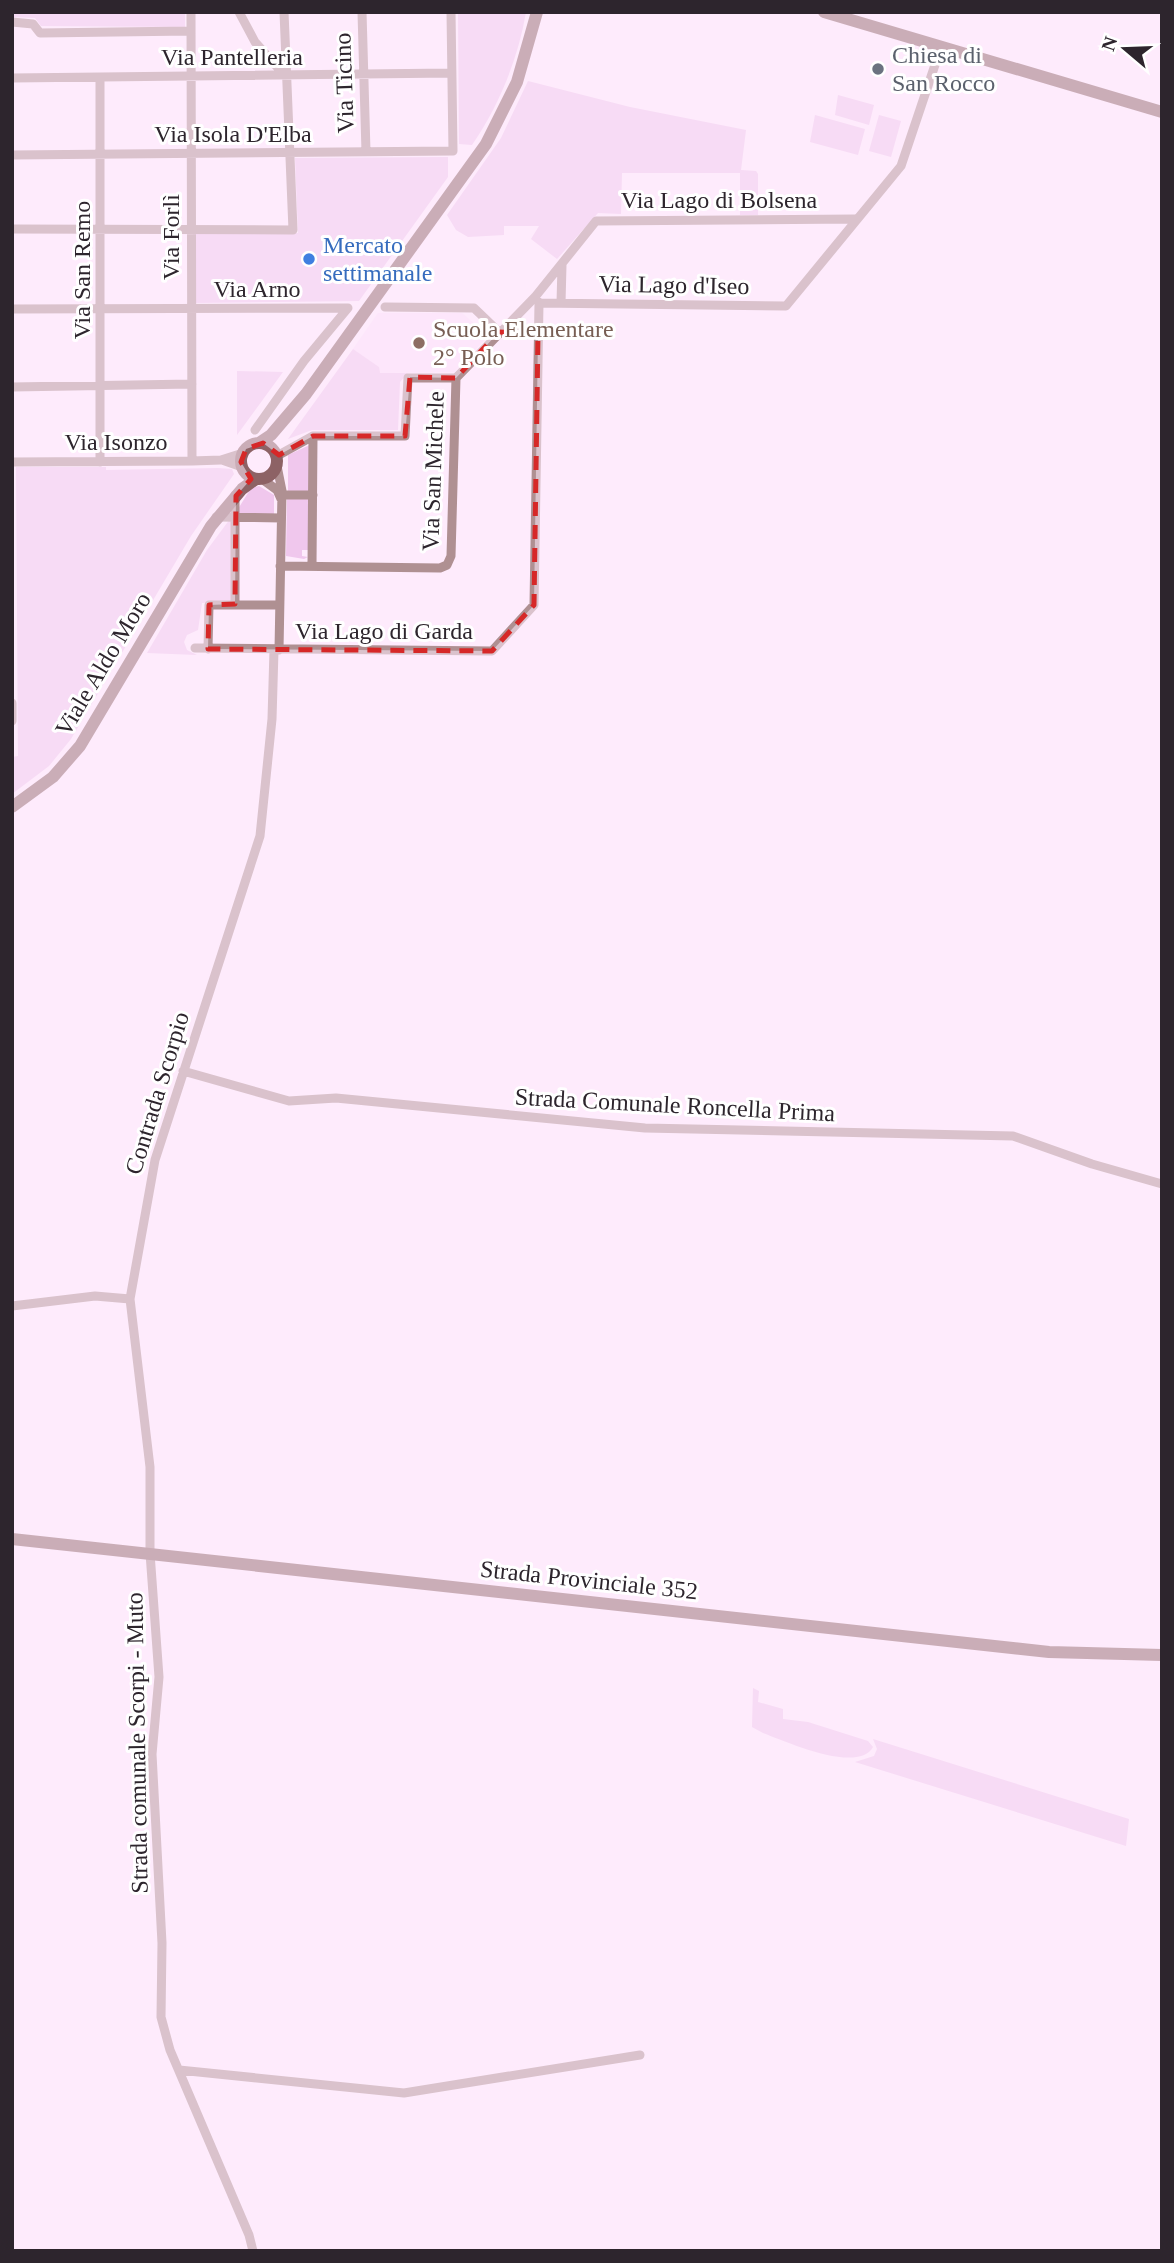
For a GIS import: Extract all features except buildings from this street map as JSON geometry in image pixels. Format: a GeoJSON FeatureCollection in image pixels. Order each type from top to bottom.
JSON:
{"type":"FeatureCollection","features":[{"type":"Feature","properties":{"kind":"main road","name":"Viale Aldo Moro"},"geometry":{"type":"LineString","coordinates":[[234,494],[271,475],[284,430],[306,394],[486,144],[517,82],[537,12]]}},
{"type":"Feature","properties":{"kind":"main road"},"geometry":{"type":"LineString","coordinates":[[824,12],[1162,112]]}},
{"type":"Feature","properties":{"kind":"main road","name":"Viale Aldo Moro"},"geometry":{"type":"LineString","coordinates":[[12,807],[53,777],[80,746],[215,520],[234,494],[243,469],[243,453],[250,446],[271,435],[306,394]]}},
{"type":"Feature","properties":{"kind":"main road"},"geometry":{"type":"LineString","coordinates":[[259,443],[267,444],[276,458]]}},
{"type":"Feature","properties":{"kind":"main road"},"geometry":{"type":"LineString","coordinates":[[243,469],[259,479]]}},
{"type":"Feature","properties":{"kind":"main road","name":"Strada Provinciale 352"},"geometry":{"type":"LineString","coordinates":[[12,1539],[1049,1651],[1162,1655]]}},
{"type":"Feature","properties":{"kind":"street","name":"Via Forlì"},"geometry":{"type":"LineString","coordinates":[[191,12],[192,461]]}},
{"type":"Feature","properties":{"kind":"street"},"geometry":{"type":"LineString","coordinates":[[239,12],[255,41],[286,77]]}},
{"type":"Feature","properties":{"kind":"street"},"geometry":{"type":"LineString","coordinates":[[12,229],[293,230],[284,12]]}},
{"type":"Feature","properties":{"kind":"street","name":"Via Ticino"},"geometry":{"type":"LineString","coordinates":[[362,12],[366,152]]}},
{"type":"Feature","properties":{"kind":"street"},"geometry":{"type":"LineString","coordinates":[[451,12],[451,74]]}},
{"type":"Feature","properties":{"kind":"street"},"geometry":{"type":"LineString","coordinates":[[12,22],[33,24],[40,33],[190,31]]}},
{"type":"Feature","properties":{"kind":"street"},"geometry":{"type":"LineString","coordinates":[[855,219],[905,158],[941,47]]}},
{"type":"Feature","properties":{"kind":"street","name":"Via Pantelleria"},"geometry":{"type":"LineString","coordinates":[[12,78],[451,74]]}},
{"type":"Feature","properties":{"kind":"street","name":"Via Isola D'Elba"},"geometry":{"type":"LineString","coordinates":[[12,155],[453,151],[451,74]]}},
{"type":"Feature","properties":{"kind":"street","name":"Via San Remo"},"geometry":{"type":"LineString","coordinates":[[100,78],[100,462]]}},
{"type":"Feature","properties":{"kind":"street","name":"Via Lago di Bolsena"},"geometry":{"type":"LineString","coordinates":[[562,265],[596,220],[855,219]]}},
{"type":"Feature","properties":{"kind":"street","name":"Via Lago d'Iseo"},"geometry":{"type":"LineString","coordinates":[[537,300],[561,303],[786,306],[855,219]]}},
{"type":"Feature","properties":{"kind":"street"},"geometry":{"type":"LineString","coordinates":[[276,458],[313,436],[405,436],[408,379],[412,376],[456,378],[499,332],[537,300],[562,265]]}},
{"type":"Feature","properties":{"kind":"street"},"geometry":{"type":"LineString","coordinates":[[561,303],[562,265]]}},
{"type":"Feature","properties":{"kind":"street","name":"Via Lago di Garda"},"geometry":{"type":"LineString","coordinates":[[195,648],[492,651],[534,605],[537,300]]}},
{"type":"Feature","properties":{"kind":"street"},"geometry":{"type":"LineString","coordinates":[[385,307],[474,308],[499,332],[538,334]]}},
{"type":"Feature","properties":{"kind":"street","name":"Via Arno"},"geometry":{"type":"LineString","coordinates":[[12,309],[348,308],[304,361],[255,430]]}},
{"type":"Feature","properties":{"kind":"street","name":"Via San Michele"},"geometry":{"type":"LineString","coordinates":[[280,566],[440,568],[447,565],[451,556],[456,378]]}},
{"type":"Feature","properties":{"kind":"street"},"geometry":{"type":"LineString","coordinates":[[12,387],[192,384]]}},
{"type":"Feature","properties":{"kind":"street"},"geometry":{"type":"LineString","coordinates":[[312,566],[313,436]]}},
{"type":"Feature","properties":{"kind":"street"},"geometry":{"type":"LineString","coordinates":[[221,460],[243,453]]}},
{"type":"Feature","properties":{"kind":"street","name":"Contrada Scorpio"},"geometry":{"type":"LineString","coordinates":[[150,1553],[150,1467],[130,1298],[150,1180],[260,836],[272,719],[279,605],[281,497],[276,458]]}},
{"type":"Feature","properties":{"kind":"street"},"geometry":{"type":"LineString","coordinates":[[221,460],[243,469]]}},
{"type":"Feature","properties":{"kind":"street","name":"Via Isonzo"},"geometry":{"type":"LineString","coordinates":[[12,462],[221,460]]}},
{"type":"Feature","properties":{"kind":"street"},"geometry":{"type":"LineString","coordinates":[[259,479],[281,497],[313,495]]}},
{"type":"Feature","properties":{"kind":"street"},"geometry":{"type":"LineString","coordinates":[[234,494],[235,604]]}},
{"type":"Feature","properties":{"kind":"street"},"geometry":{"type":"LineString","coordinates":[[215,520],[236,517],[281,518]]}},
{"type":"Feature","properties":{"kind":"street"},"geometry":{"type":"LineString","coordinates":[[208,649],[209,605],[279,605]]}},
{"type":"Feature","properties":{"kind":"street"},"geometry":{"type":"LineString","coordinates":[[12,704],[12,722]]}},
{"type":"Feature","properties":{"kind":"street","name":"Strada Comunale Roncella Prima"},"geometry":{"type":"LineString","coordinates":[[183,1071],[289,1101],[336,1098],[655,1128],[1013,1136],[1162,1184]]}},
{"type":"Feature","properties":{"kind":"street"},"geometry":{"type":"LineString","coordinates":[[12,1306],[95,1296],[130,1298]]}},
{"type":"Feature","properties":{"kind":"street","name":"Strada comunale Scorpi - Muto"},"geometry":{"type":"LineString","coordinates":[[150,1553],[159,1677],[152,1754],[162,1943],[159,1996],[164,2033],[250,2235],[253,2251]]}},
{"type":"Feature","properties":{"kind":"street"},"geometry":{"type":"LineString","coordinates":[[179,2070],[404,2093],[640,2054]]}},
{"type":"Feature","properties":{"kind":"highlighted area"},"geometry":{"type":"Polygon","coordinates":[[[499,332],[538,334],[534,605],[492,651],[208,649],[209,605],[235,604],[236,496],[251,479],[241,462],[246,449],[263,443],[279,455],[313,436],[405,436],[410,377],[456,378],[499,332]]]}},
{"type":"Feature","properties":{"kind":"shaded area"},"geometry":{"type":"Polygon","coordinates":[[[13,12],[185,12],[185,27],[41,26],[35,18],[13,17],[13,12]]]}},
{"type":"Feature","properties":{"kind":"shaded area"},"geometry":{"type":"Polygon","coordinates":[[[458,12],[526,12],[506,82],[472,145],[459,144],[458,12]]]}},
{"type":"Feature","properties":{"kind":"shaded area"},"geometry":{"type":"Polygon","coordinates":[[[528,81],[630,107],[746,130],[741,170],[756,171],[758,174],[758,215],[740,215],[740,173],[622,173],[621,214],[598,213],[557,259],[531,239],[539,226],[504,226],[504,235],[468,237],[456,230],[447,215],[501,138],[528,81]]]}},
{"type":"Feature","properties":{"kind":"shaded area"},"geometry":{"type":"Polygon","coordinates":[[[838,95],[874,105],[869,125],[835,115],[838,95]]]}},
{"type":"Feature","properties":{"kind":"shaded area"},"geometry":{"type":"Polygon","coordinates":[[[815,115],[865,129],[858,155],[810,142],[815,115]]]}},
{"type":"Feature","properties":{"kind":"shaded area"},"geometry":{"type":"Polygon","coordinates":[[[879,115],[901,121],[891,157],[869,151],[879,115]]]}},
{"type":"Feature","properties":{"kind":"shaded area"},"geometry":{"type":"Polygon","coordinates":[[[448,157],[448,177],[359,301],[194,303],[193,233],[298,233],[295,158],[448,157]]]}},
{"type":"Feature","properties":{"kind":"shaded area","name":"Scuola Elementare 2° Polo"},"geometry":{"type":"Polygon","coordinates":[[[378,313],[462,313],[488,336],[454,372],[379,373],[379,367],[353,349],[378,313]]]}},
{"type":"Feature","properties":{"kind":"shaded area"},"geometry":{"type":"Polygon","coordinates":[[[353,349],[379,367],[380,373],[408,373],[400,382],[398,430],[312,430],[288,439],[353,349]]]}},
{"type":"Feature","properties":{"kind":"shaded area"},"geometry":{"type":"Polygon","coordinates":[[[237,371],[283,372],[237,435],[237,371]]]}},
{"type":"Feature","properties":{"kind":"shaded area"},"geometry":{"type":"Polygon","coordinates":[[[312,444],[311,492],[288,491],[288,455],[312,444]]]}},
{"type":"Feature","properties":{"kind":"shaded area"},"geometry":{"type":"Polygon","coordinates":[[[16,467],[106,467],[106,470],[218,468],[232,469],[234,474],[191,536],[71,739],[49,766],[12,794],[12,757],[18,756],[16,467]]]}},
{"type":"Feature","properties":{"kind":"shaded area"},"geometry":{"type":"Polygon","coordinates":[[[259,486],[274,495],[274,516],[238,516],[238,509],[251,488],[259,486]]]}},
{"type":"Feature","properties":{"kind":"shaded area"},"geometry":{"type":"Polygon","coordinates":[[[287,497],[311,498],[311,550],[302,550],[302,556],[308,557],[304,559],[286,556],[287,497]]]}},
{"type":"Feature","properties":{"kind":"shaded area"},"geometry":{"type":"Polygon","coordinates":[[[230,519],[234,520],[233,602],[202,603],[198,630],[187,635],[184,642],[187,650],[197,655],[147,653],[207,550],[230,519]]]}},
{"type":"Feature","properties":{"kind":"shaded area"},"geometry":{"type":"Polygon","coordinates":[[[753,1688],[759,1691],[758,1702],[783,1709],[783,1719],[808,1722],[868,1741],[873,1747],[865,1755],[838,1757],[804,1749],[763,1733],[752,1727],[753,1688]]]}},
{"type":"Feature","properties":{"kind":"shaded area"},"geometry":{"type":"Polygon","coordinates":[[[873,1739],[1129,1819],[1126,1846],[855,1762],[874,1756],[877,1749],[873,1739]]]}},
{"type":"Feature","properties":{"kind":"place","name":"Chiesa di San Rocco"},"geometry":{"type":"Point","coordinates":[878,69]}},
{"type":"Feature","properties":{"kind":"place","name":"Mercato settimanale"},"geometry":{"type":"Point","coordinates":[309,259]}},
{"type":"Feature","properties":{"kind":"place","name":"Scuola Elementare 2° Polo"},"geometry":{"type":"Point","coordinates":[419,343]}}]}
